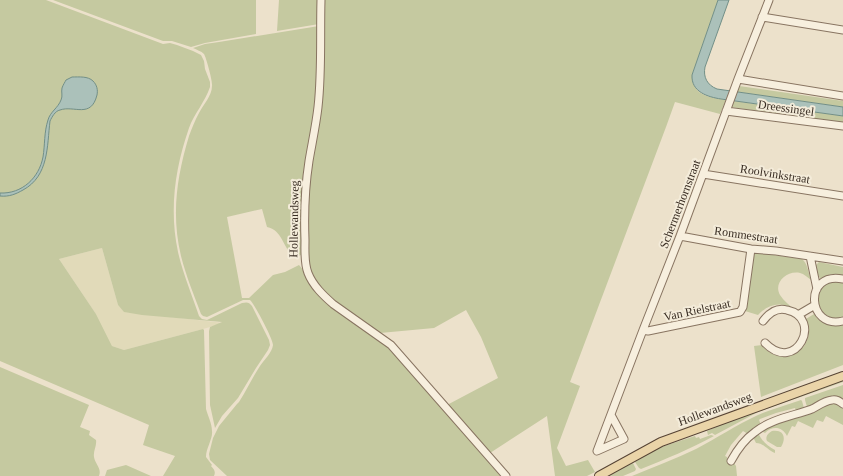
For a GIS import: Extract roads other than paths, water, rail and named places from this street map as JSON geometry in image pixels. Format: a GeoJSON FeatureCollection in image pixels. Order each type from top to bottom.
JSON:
{"type":"FeatureCollection","features":[{"type":"Feature","properties":{"kind":"main road","name":"Hollewandsweg"},"geometry":{"type":"LineString","coordinates":[[599,476],[662,442],[843,376]]}},
{"type":"Feature","properties":{"kind":"street","name":"Hollewandsweg"},"geometry":{"type":"LineString","coordinates":[[321,0],[318,107],[305,187],[304,231],[308,274],[318,289],[333,304],[391,345],[506,476]]}},
{"type":"Feature","properties":{"kind":"street","name":"Schermerhornstraat"},"geometry":{"type":"LineString","coordinates":[[611,415],[624,440],[597,452],[643,330],[680,236],[738,79],[769,0]]}},
{"type":"Feature","properties":{"kind":"street"},"geometry":{"type":"LineString","coordinates":[[762,17],[843,30]]}},
{"type":"Feature","properties":{"kind":"street","name":"Dreessingel"},"geometry":{"type":"LineString","coordinates":[[738,79],[843,96]]}},
{"type":"Feature","properties":{"kind":"street","name":"Dreessingel"},"geometry":{"type":"LineString","coordinates":[[726,111],[843,126]]}},
{"type":"Feature","properties":{"kind":"street","name":"Roolvinkstraat"},"geometry":{"type":"LineString","coordinates":[[703,174],[843,196]]}},
{"type":"Feature","properties":{"kind":"street","name":"Rommestraat"},"geometry":{"type":"LineString","coordinates":[[680,236],[751,249],[776,251],[843,261]]}},
{"type":"Feature","properties":{"kind":"street","name":"Van Rielstraat"},"geometry":{"type":"LineString","coordinates":[[643,330],[648,331],[740,312],[743,307],[751,249]]}},
{"type":"Feature","properties":{"kind":"street"},"geometry":{"type":"LineString","coordinates":[[810,256],[817,289]]}},
{"type":"Feature","properties":{"kind":"street"},"geometry":{"type":"LineString","coordinates":[[843,278],[837,277],[827,279],[821,283],[817,289],[814,299],[817,312],[826,319],[837,322],[843,321]]}},
{"type":"Feature","properties":{"kind":"street"},"geometry":{"type":"LineString","coordinates":[[798,315],[815,305]]}},
{"type":"Feature","properties":{"kind":"street"},"geometry":{"type":"LineString","coordinates":[[763,321],[773,311],[785,309],[798,315],[802,320],[805,331],[802,342],[797,348],[791,351],[784,353],[778,352],[770,349],[765,344]]}},
{"type":"Feature","properties":{"kind":"street"},"geometry":{"type":"LineString","coordinates":[[731,461],[744,442],[754,432],[765,425],[807,411],[829,401],[838,400],[843,404]]}},
{"type":"Feature","properties":{"kind":"water"},"geometry":{"type":"Polygon","coordinates":[[[718,0],[729,0],[705,67],[705,77],[708,83],[717,89],[843,107],[843,116],[716,98],[701,93],[697,90],[692,81],[692,75],[718,0]]]}},
{"type":"Feature","properties":{"kind":"water"},"geometry":{"type":"Polygon","coordinates":[[[72,77],[91,79],[96,86],[97,95],[91,107],[82,110],[65,109],[55,113],[50,121],[45,160],[38,177],[32,184],[15,194],[0,196],[0,193],[8,193],[22,188],[38,172],[43,157],[49,117],[61,100],[62,88],[66,80],[72,77]]]}}]}
